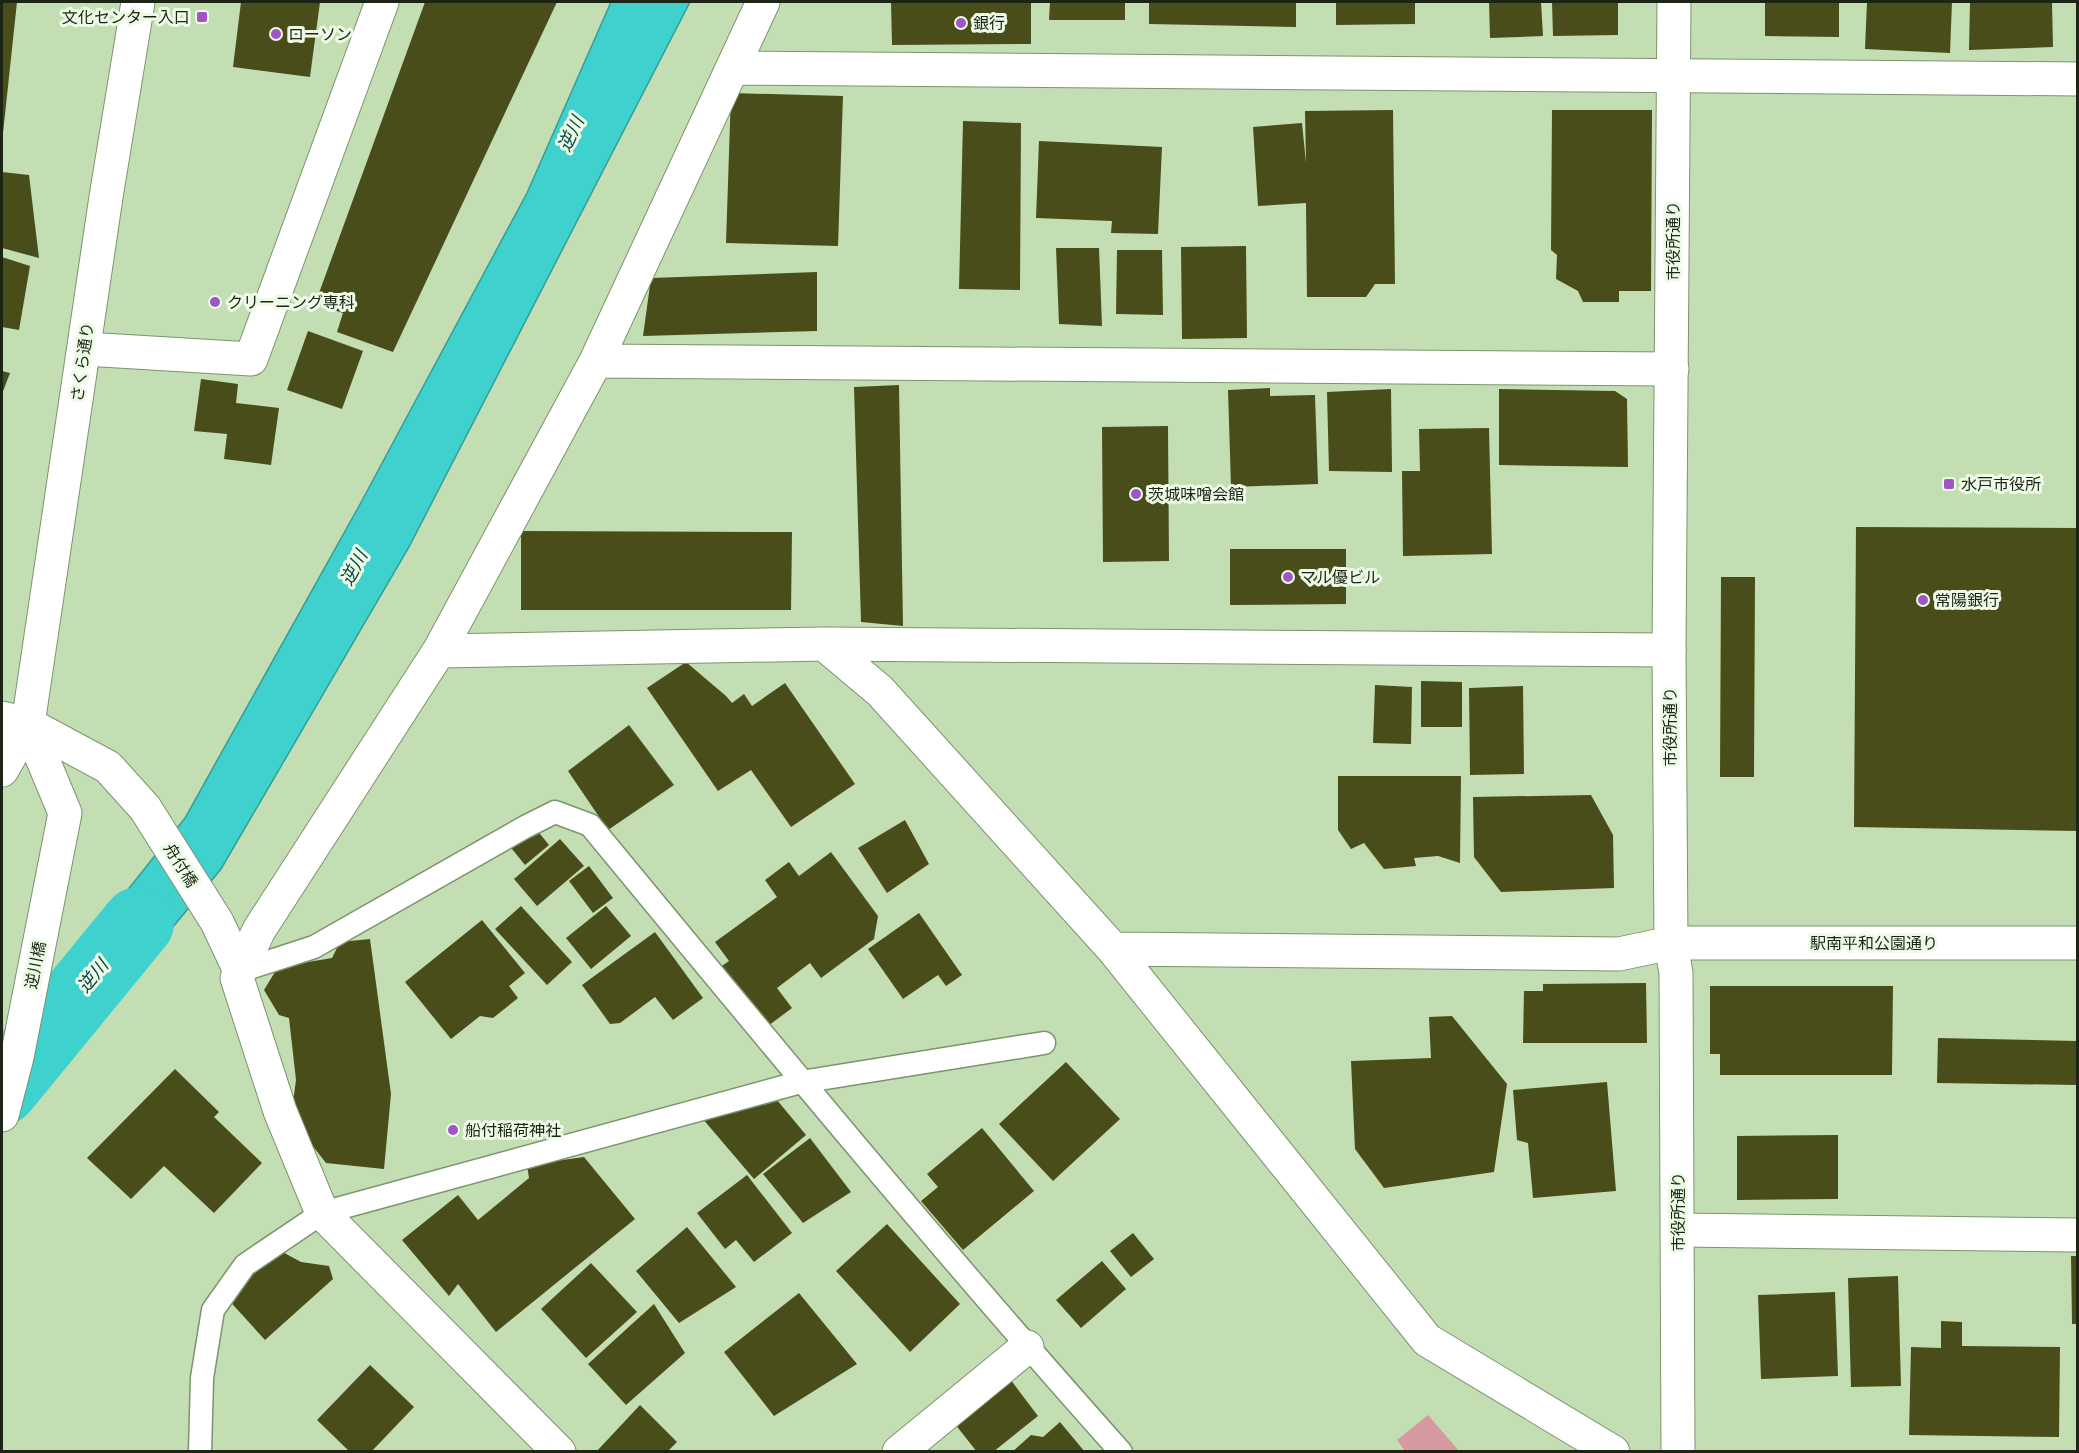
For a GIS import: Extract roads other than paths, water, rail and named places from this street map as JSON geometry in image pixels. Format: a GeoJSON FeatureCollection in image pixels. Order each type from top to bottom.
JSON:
{"type":"FeatureCollection","features":[{"type":"Feature","properties":{"kind":"street","name":"さくら通り"},"geometry":{"type":"LineString","coordinates":[[2,770],[15,721],[85,349],[106,197],[138,2]]}},
{"type":"Feature","properties":{"kind":"street"},"geometry":{"type":"LineString","coordinates":[[85,349],[251,359],[382,2]]}},
{"type":"Feature","properties":{"kind":"street"},"geometry":{"type":"LineString","coordinates":[[240,971],[259,930],[439,651],[596,361],[763,2]]}},
{"type":"Feature","properties":{"kind":"street","name":"市役所通り"},"geometry":{"type":"LineString","coordinates":[[1674,2],[1669,651],[1671,943],[1676,973],[1678,1452]]}},
{"type":"Feature","properties":{"kind":"street"},"geometry":{"type":"LineString","coordinates":[[733,68],[2078,78]]}},
{"type":"Feature","properties":{"kind":"street"},"geometry":{"type":"LineString","coordinates":[[596,361],[1672,369]]}},
{"type":"Feature","properties":{"kind":"street"},"geometry":{"type":"LineString","coordinates":[[439,651],[824,644],[1669,651]]}},
{"type":"Feature","properties":{"kind":"street"},"geometry":{"type":"LineString","coordinates":[[824,644],[880,691],[1113,949],[1427,1340],[1613,1452]]}},
{"type":"Feature","properties":{"kind":"street","name":"舟付橋"},"geometry":{"type":"LineString","coordinates":[[15,721],[108,766],[145,808],[217,922],[240,971],[237,978],[280,1111],[322,1213]]}},
{"type":"Feature","properties":{"kind":"street","name":"逆川橋"},"geometry":{"type":"LineString","coordinates":[[2,1115],[17,1057],[65,813],[15,721]]}},
{"type":"Feature","properties":{"kind":"street","name":"駅南平和公園通り"},"geometry":{"type":"LineString","coordinates":[[1113,949],[1619,954],[1671,943],[2078,943]]}},
{"type":"Feature","properties":{"kind":"street"},"geometry":{"type":"LineString","coordinates":[[322,1213],[559,1452]]}},
{"type":"Feature","properties":{"kind":"street"},"geometry":{"type":"LineString","coordinates":[[1678,1230],[2078,1235]]}},
{"type":"Feature","properties":{"kind":"street"},"geometry":{"type":"LineString","coordinates":[[899,1452],[1027,1347]]}},
{"type":"Feature","properties":{"kind":"lane"},"geometry":{"type":"LineString","coordinates":[[240,971],[314,947],[555,812],[590,825],[801,1082],[1027,1347],[1120,1452]]}},
{"type":"Feature","properties":{"kind":"lane"},"geometry":{"type":"LineString","coordinates":[[200,1452],[202,1378],[213,1310],[245,1265],[322,1213],[801,1082],[1044,1043]]}},
{"type":"Feature","properties":{"kind":"water"},"geometry":{"type":"Polygon","coordinates":[[[611,2],[690,2],[409,547],[221,869],[64,1058],[87,941],[185,818],[358,508],[527,193],[611,2]]]}},
{"type":"Feature","properties":{"kind":"waterway","name":"逆川"},"geometry":{"type":"LineString","coordinates":[[2,1089],[138,923]]}},
{"type":"Feature","properties":{"kind":"place","name":"文化センター入口"},"geometry":{"type":"Point","coordinates":[202,17]}},
{"type":"Feature","properties":{"kind":"place","name":"銀行"},"geometry":{"type":"Point","coordinates":[961,23]}},
{"type":"Feature","properties":{"kind":"place","name":"ローソン"},"geometry":{"type":"Point","coordinates":[276,34]}},
{"type":"Feature","properties":{"kind":"place","name":"クリーニング専科"},"geometry":{"type":"Point","coordinates":[215,302]}},
{"type":"Feature","properties":{"kind":"place","name":"水戸市役所"},"geometry":{"type":"Point","coordinates":[1949,484]}},
{"type":"Feature","properties":{"kind":"place","name":"茨城味噌会館"},"geometry":{"type":"Point","coordinates":[1136,494]}},
{"type":"Feature","properties":{"kind":"place","name":"マル優ビル"},"geometry":{"type":"Point","coordinates":[1288,577]}},
{"type":"Feature","properties":{"kind":"place","name":"常陽銀行"},"geometry":{"type":"Point","coordinates":[1923,600]}},
{"type":"Feature","properties":{"kind":"place","name":"船付稲荷神社"},"geometry":{"type":"Point","coordinates":[453,1130]}}]}
